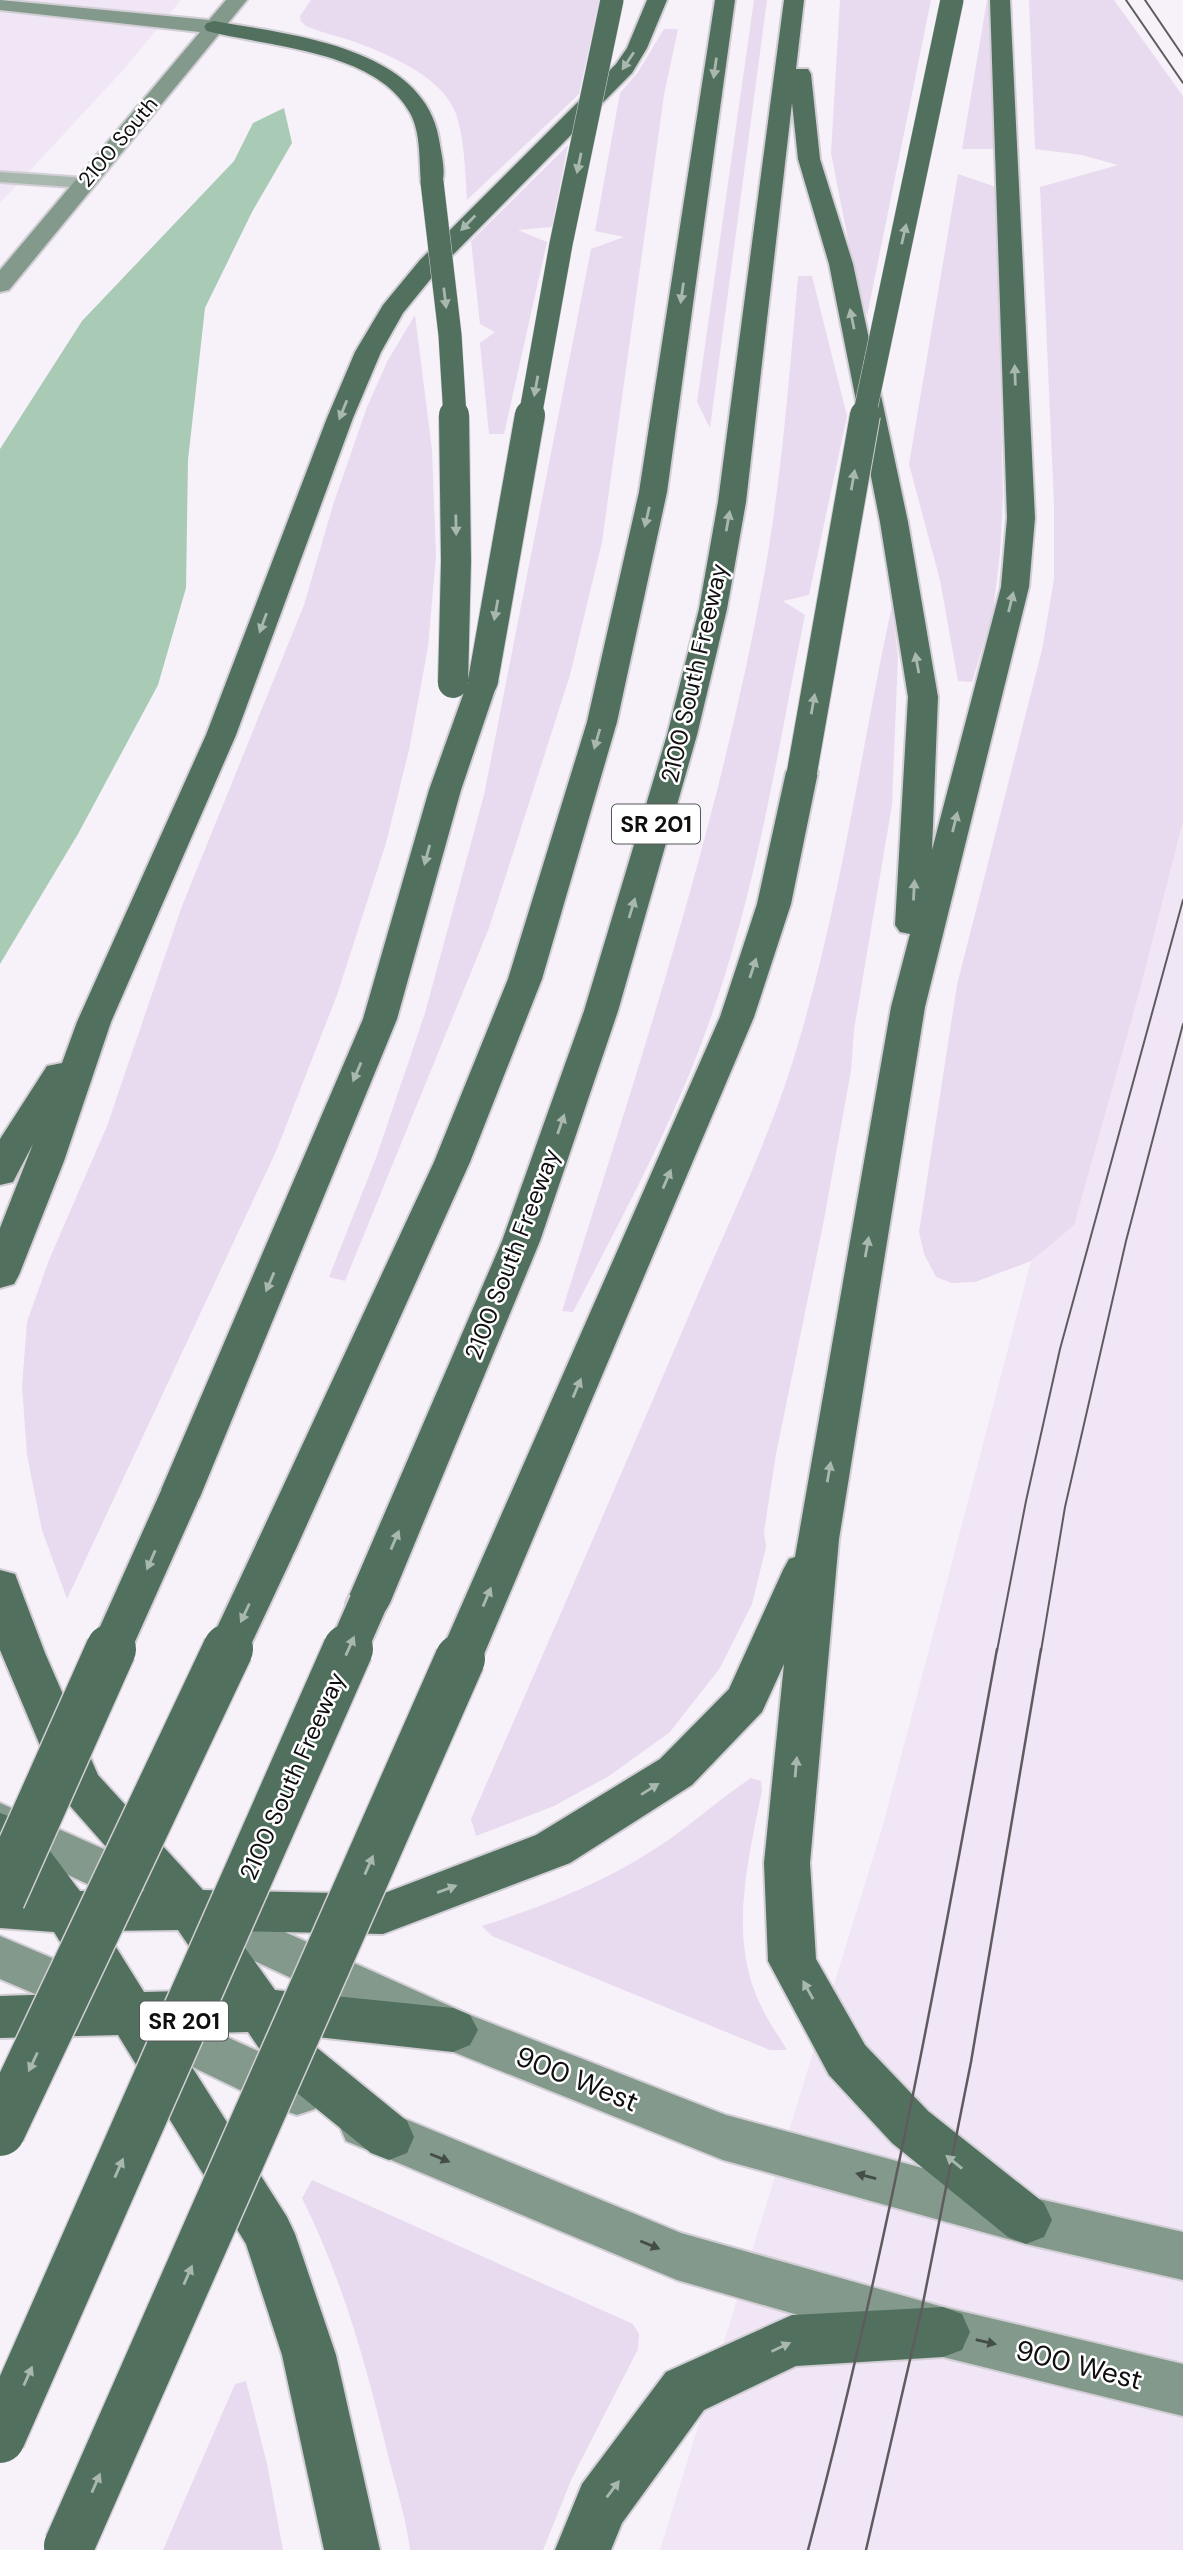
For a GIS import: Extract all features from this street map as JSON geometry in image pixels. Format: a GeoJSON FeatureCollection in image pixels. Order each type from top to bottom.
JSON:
{"type":"FeatureCollection","features":[{"type":"Feature","properties":{"kind":"highway"},"geometry":{"type":"LineString","coordinates":[[0,1898],[179,1497],[380,1019],[444,790],[483,681],[561,244],[612,0]]}},
{"type":"Feature","properties":{"kind":"highway"},"geometry":{"type":"LineString","coordinates":[[0,1275],[46,1161],[94,1022],[167,863],[221,735],[340,418],[368,352],[393,310],[429,265],[624,68],[643,36],[657,0]]}},
{"type":"Feature","properties":{"kind":"highway","name":"SR 201"},"geometry":{"type":"LineString","coordinates":[[0,2131],[274,1551],[457,1149],[525,978],[602,722],[653,492],[725,0]]}},
{"type":"Feature","properties":{"kind":"highway"},"geometry":{"type":"LineString","coordinates":[[68,2548],[460,1660],[737,1017],[774,904],[802,772],[875,356],[912,200],[952,0]]}},
{"type":"Feature","properties":{"kind":"highway"},"geometry":{"type":"LineString","coordinates":[[1000,0],[1021,518],[1015,587],[908,1007],[818,1539],[787,1863],[792,1961],[847,2060],[910,2127],[1026,2220]]}},
{"type":"Feature","properties":{"kind":"highway"},"geometry":{"type":"LineString","coordinates":[[794,3],[808,159],[841,264],[894,522],[923,697],[908,1007]]}},
{"type":"Feature","properties":{"kind":"highway","name":"2100 South Freeway"},"geometry":{"type":"LineString","coordinates":[[0,2438],[368,1603],[521,1241],[601,1011],[682,736],[713,609],[732,502],[794,3]]}},
{"type":"Feature","properties":{"kind":"highway"},"geometry":{"type":"LineString","coordinates":[[214,27],[306,46],[351,60],[388,78],[414,101],[426,129],[433,214],[452,355],[457,563],[453,683],[444,790]]}},
{"type":"Feature","properties":{"kind":"highway"},"geometry":{"type":"LineString","coordinates":[[0,1173],[9,1154],[94,1022]]}},
{"type":"Feature","properties":{"kind":"highway"},"geometry":{"type":"LineString","coordinates":[[0,1908],[383,1914],[553,1849],[676,1772],[746,1700],[818,1539]]}},
{"type":"Feature","properties":{"kind":"highway"},"geometry":{"type":"LineString","coordinates":[[0,1586],[23,1653],[80,1786],[191,1910],[298,2063],[389,2137]]}},
{"type":"Feature","properties":{"kind":"highway"},"geometry":{"type":"LineString","coordinates":[[0,1832],[21,1850],[67,1911],[269,2234],[309,2355],[352,2550]]}},
{"type":"Feature","properties":{"kind":"highway"},"geometry":{"type":"LineString","coordinates":[[0,2017],[260,2010],[453,2030]]}},
{"type":"Feature","properties":{"kind":"highway"},"geometry":{"type":"LineString","coordinates":[[583,2550],[602,2504],[685,2391],[792,2342],[943,2332]]}},
{"type":"Feature","properties":{"kind":"main road","name":"2100 South"},"geometry":{"type":"LineString","coordinates":[[0,285],[237,0]]}},
{"type":"Feature","properties":{"kind":"main road"},"geometry":{"type":"LineString","coordinates":[[0,4],[214,27]]}},
{"type":"Feature","properties":{"kind":"main road","name":"900 West"},"geometry":{"type":"LineString","coordinates":[[0,1822],[453,2030],[723,2137],[1026,2220],[1183,2256]]}},
{"type":"Feature","properties":{"kind":"main road","name":"900 West"},"geometry":{"type":"LineString","coordinates":[[0,1957],[134,2015],[389,2137],[677,2256],[943,2332],[1183,2390]]}},
{"type":"Feature","properties":{"kind":"lane"},"geometry":{"type":"LineString","coordinates":[[0,177],[85,183]]}},
{"type":"Feature","properties":{"kind":"shaded area"},"geometry":{"type":"Polygon","coordinates":[[[0,0],[181,0],[125,68],[0,203],[0,0]]]}},
{"type":"Feature","properties":{"kind":"shaded area"},"geometry":{"type":"Polygon","coordinates":[[[311,0],[600,0],[579,94],[467,200],[461,135],[450,101],[429,80],[403,63],[356,42],[306,26],[300,16],[311,0]]]}},
{"type":"Feature","properties":{"kind":"shaded area"},"geometry":{"type":"Polygon","coordinates":[[[754,0],[767,0],[710,428],[697,402],[754,0]]]}},
{"type":"Feature","properties":{"kind":"shaded area"},"geometry":{"type":"Polygon","coordinates":[[[840,0],[931,0],[867,316],[852,260],[831,153],[840,0]]]}},
{"type":"Feature","properties":{"kind":"shaded area"},"geometry":{"type":"Polygon","coordinates":[[[987,0],[990,0],[994,149],[962,149],[987,0]]]}},
{"type":"Feature","properties":{"kind":"shaded area"},"geometry":{"type":"Polygon","coordinates":[[[1029,0],[1114,0],[1183,96],[1183,821],[1140,989],[1074,1225],[1031,1261],[975,1282],[952,1283],[936,1277],[924,1254],[919,1232],[957,985],[1042,650],[1054,579],[1054,505],[1040,187],[1118,165],[1082,155],[1035,149],[1029,0]]]}},
{"type":"Feature","properties":{"kind":"shaded area"},"geometry":{"type":"Polygon","coordinates":[[[664,29],[678,29],[664,95],[602,542],[570,675],[489,928],[345,1281],[329,1277],[376,1158],[425,1013],[484,795],[591,249],[624,237],[595,231],[620,93],[638,72],[664,29]]]}},
{"type":"Feature","properties":{"kind":"shaded area"},"geometry":{"type":"Polygon","coordinates":[[[284,108],[292,143],[252,212],[205,308],[188,460],[186,588],[158,685],[78,834],[0,964],[0,449],[82,321],[234,161],[253,123],[284,108]]]}},
{"type":"Feature","properties":{"kind":"shaded area"},"geometry":{"type":"Polygon","coordinates":[[[568,145],[552,227],[518,230],[547,242],[504,434],[489,434],[480,343],[495,332],[480,324],[471,241],[568,145]]]}},
{"type":"Feature","properties":{"kind":"shaded area"},"geometry":{"type":"Polygon","coordinates":[[[958,174],[996,187],[1003,496],[993,613],[972,682],[958,681],[940,580],[909,464],[958,174]]]}},
{"type":"Feature","properties":{"kind":"shaded area"},"geometry":{"type":"Polygon","coordinates":[[[798,276],[812,276],[847,416],[809,595],[783,601],[805,615],[752,875],[724,978],[678,1101],[573,1312],[562,1311],[678,935],[728,745],[750,649],[773,518],[786,414],[798,276]]]}},
{"type":"Feature","properties":{"kind":"shaded area"},"geometry":{"type":"Polygon","coordinates":[[[415,315],[432,450],[436,556],[428,647],[409,750],[386,843],[337,995],[277,1149],[67,1599],[42,1530],[27,1455],[22,1386],[27,1322],[49,1260],[107,1126],[182,906],[304,605],[333,505],[367,407],[388,360],[415,315]]]}},
{"type":"Feature","properties":{"kind":"shaded area"},"geometry":{"type":"Polygon","coordinates":[[[892,605],[898,656],[892,805],[854,1030],[851,1071],[823,1225],[776,1454],[764,1532],[766,1547],[752,1604],[720,1668],[670,1732],[609,1776],[554,1806],[476,1836],[471,1819],[743,1191],[791,1067],[808,1010],[835,895],[892,605]]]}},
{"type":"Feature","properties":{"kind":"shaded area"},"geometry":{"type":"Polygon","coordinates":[[[1183,682],[1183,2550],[660,2550],[883,1825],[1183,682]]]}},
{"type":"Feature","properties":{"kind":"shaded area"},"geometry":{"type":"Polygon","coordinates":[[[751,1778],[761,1781],[762,1790],[744,1900],[745,1955],[751,1982],[762,2008],[787,2050],[770,2050],[492,1936],[482,1926],[569,1894],[630,1864],[676,1834],[751,1778]]]}},
{"type":"Feature","properties":{"kind":"shaded area"},"geometry":{"type":"Polygon","coordinates":[[[312,2180],[633,2324],[639,2334],[638,2349],[572,2478],[543,2550],[410,2550],[403,2513],[361,2354],[341,2290],[302,2198],[312,2180]]]}},
{"type":"Feature","properties":{"kind":"shaded area"},"geometry":{"type":"Polygon","coordinates":[[[246,2381],[267,2464],[283,2550],[163,2550],[235,2384],[246,2381]]]}},
{"type":"Feature","properties":{"kind":"tram line"},"geometry":{"type":"LineString","coordinates":[[1126,0],[1183,83]]}},
{"type":"Feature","properties":{"kind":"tram line"},"geometry":{"type":"LineString","coordinates":[[1145,0],[1183,56]]}},
{"type":"Feature","properties":{"kind":"tram line"},"geometry":{"type":"LineString","coordinates":[[997,1651],[1026,1501],[1060,1349],[1183,900]]}},
{"type":"Feature","properties":{"kind":"tram line"},"geometry":{"type":"LineString","coordinates":[[1041,1651],[1065,1507],[1126,1241],[1183,1024]]}},
{"type":"Feature","properties":{"kind":"tram line"},"geometry":{"type":"LineString","coordinates":[[808,2550],[863,2327],[912,2102],[997,1649]]}},
{"type":"Feature","properties":{"kind":"tram line"},"geometry":{"type":"LineString","coordinates":[[866,2550],[922,2308],[971,2062],[1041,1649]]}}]}
